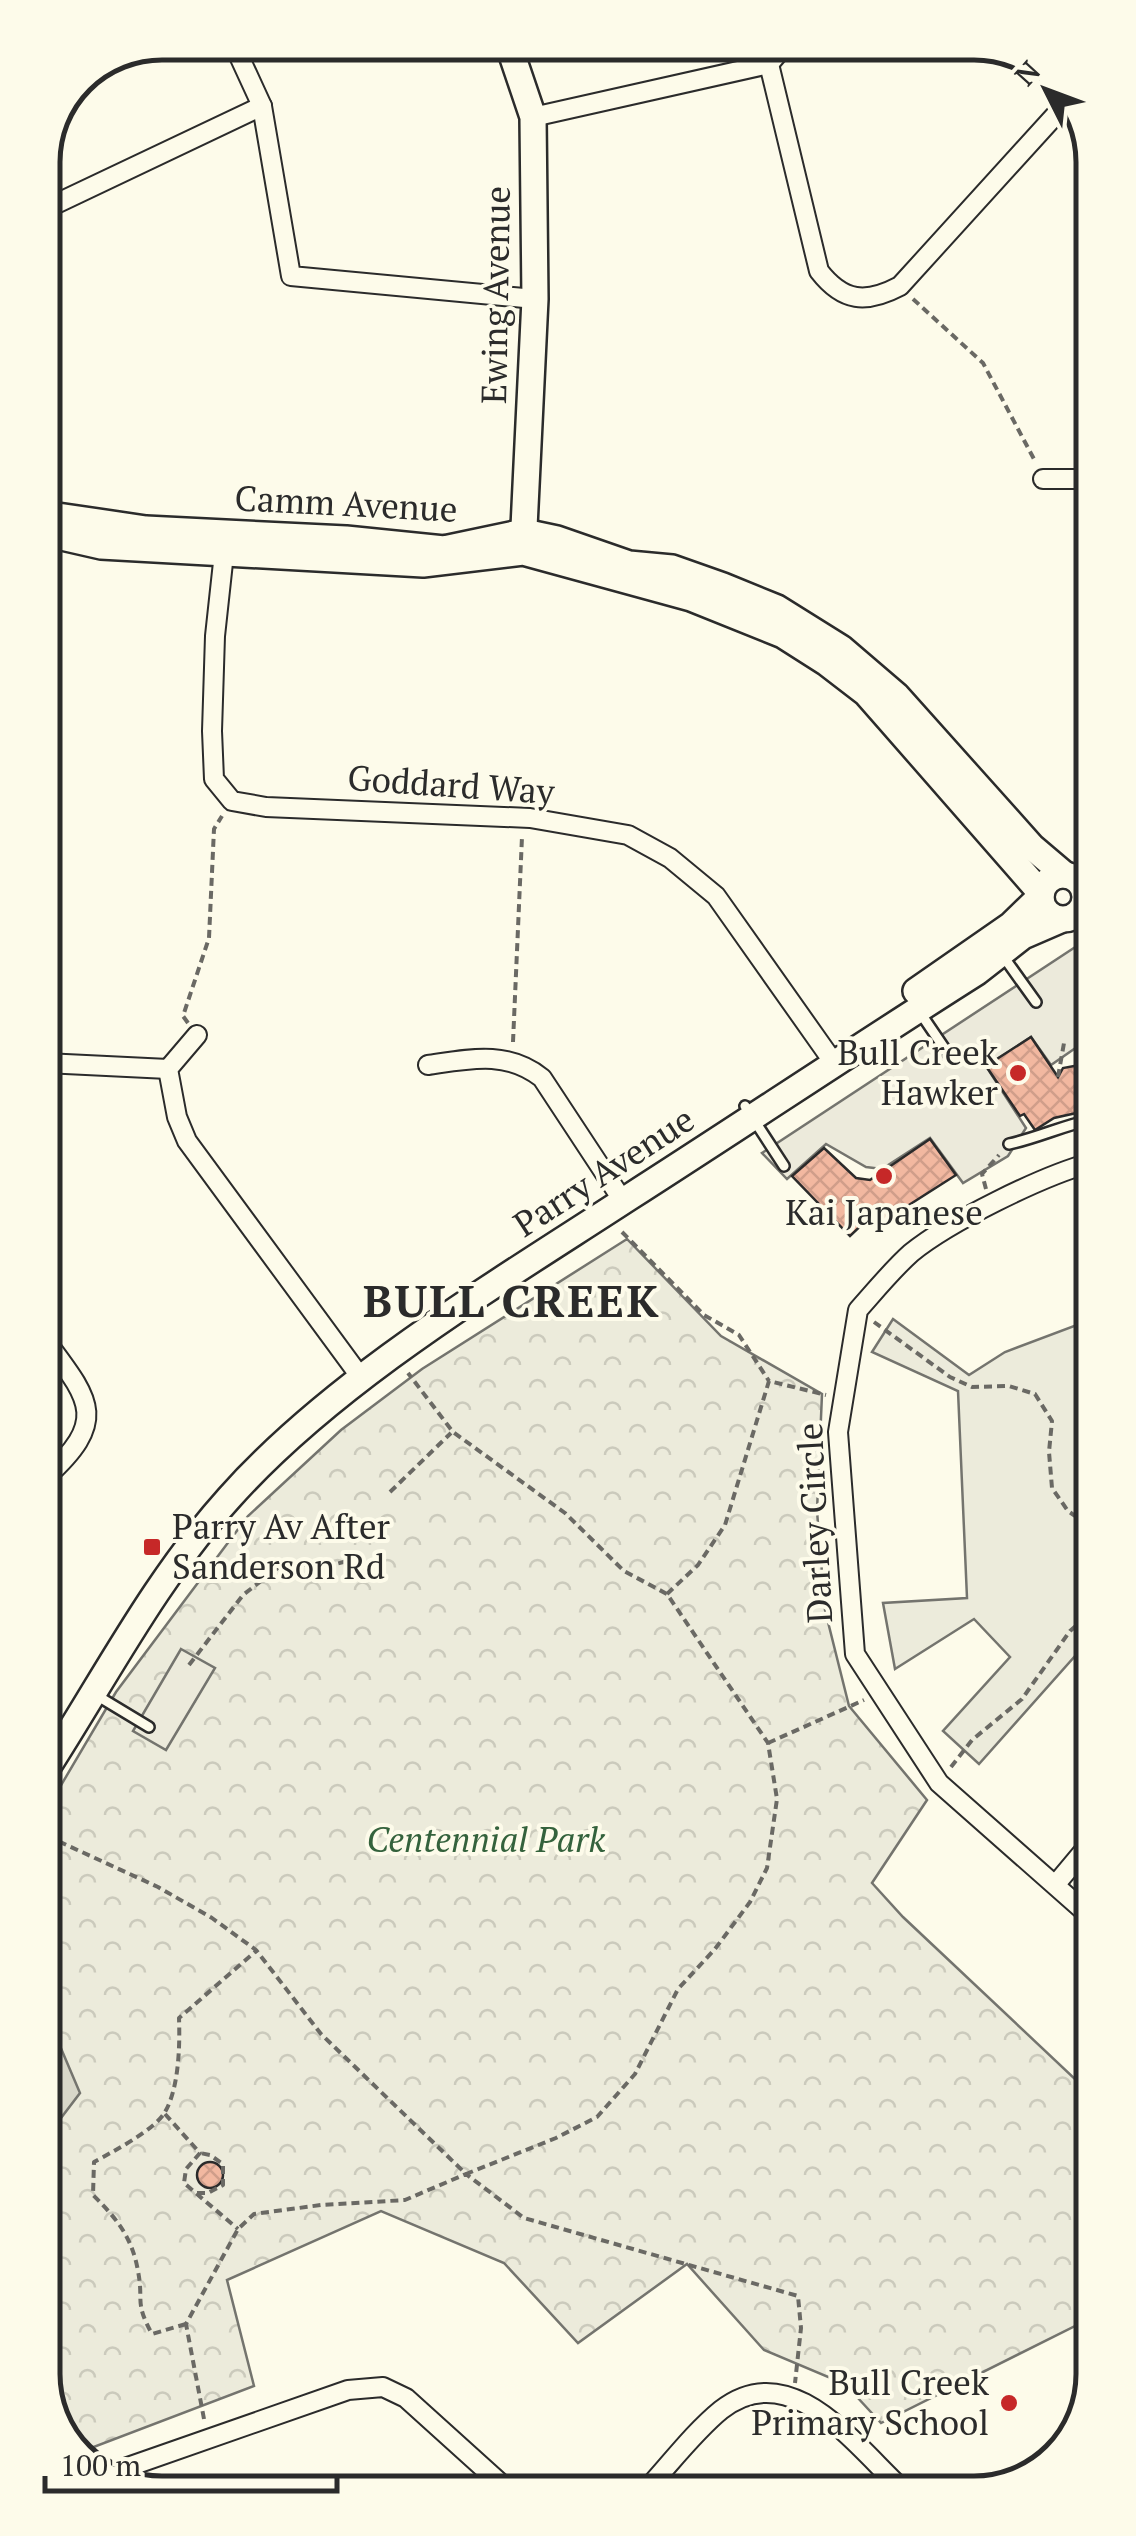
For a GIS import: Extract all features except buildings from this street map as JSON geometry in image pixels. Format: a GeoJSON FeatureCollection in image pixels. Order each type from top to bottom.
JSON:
{"type":"FeatureCollection","features":[{"type":"Feature","properties":{"kind":"street"},"geometry":{"type":"LineString","coordinates":[[241,60],[262,106],[291,276],[535,300]]}},
{"type":"Feature","properties":{"kind":"street","name":"Ewing Avenue"},"geometry":{"type":"LineString","coordinates":[[513,60],[532,118],[535,300],[523,542]]}},
{"type":"Feature","properties":{"kind":"street"},"geometry":{"type":"LineString","coordinates":[[532,118],[769,64],[773,60]]}},
{"type":"Feature","properties":{"kind":"street"},"geometry":{"type":"LineString","coordinates":[[769,64],[819,271],[832,288],[855,298],[879,298],[900,286],[1061,109]]}},
{"type":"Feature","properties":{"kind":"street"},"geometry":{"type":"LineString","coordinates":[[60,202],[262,106]]}},
{"type":"Feature","properties":{"kind":"street"},"geometry":{"type":"LineString","coordinates":[[1043,479],[1076,478]]}},
{"type":"Feature","properties":{"kind":"street","name":"Camm Avenue"},"geometry":{"type":"LineString","coordinates":[[60,516],[225,544]]}},
{"type":"Feature","properties":{"kind":"street","name":"Camm Avenue"},"geometry":{"type":"LineString","coordinates":[[60,537],[101,546],[346,539],[444,549],[557,539],[629,564],[672,568],[777,608],[841,648],[897,696],[1032,847],[1074,872]]}},
{"type":"Feature","properties":{"kind":"street","name":"Camm Avenue"},"geometry":{"type":"LineString","coordinates":[[523,542],[692,598],[783,636],[827,663],[866,694],[1041,894]]}},
{"type":"Feature","properties":{"kind":"street"},"geometry":{"type":"LineString","coordinates":[[225,544],[212,730],[214,779],[232,801]]}},
{"type":"Feature","properties":{"kind":"street","name":"Goddard Way"},"geometry":{"type":"LineString","coordinates":[[232,801],[266,807],[523,817],[628,835],[670,858],[716,896],[829,1057]]}},
{"type":"Feature","properties":{"kind":"street"},"geometry":{"type":"LineString","coordinates":[[1074,872],[1050,880],[1041,894],[1047,913],[1060,920],[1076,914]]}},
{"type":"Feature","properties":{"kind":"street","name":"Parry Avenue"},"geometry":{"type":"LineString","coordinates":[[913,1003],[1011,925],[1041,894]]}},
{"type":"Feature","properties":{"kind":"street","name":"Parry Avenue"},"geometry":{"type":"LineString","coordinates":[[60,1715],[148,1577],[201,1506],[241,1462],[357,1372],[829,1057],[913,1003],[1002,954],[1023,936],[1060,920]]}},
{"type":"Feature","properties":{"kind":"street"},"geometry":{"type":"LineString","coordinates":[[196,1035],[168,1070],[177,1117],[187,1141],[357,1372]]}},
{"type":"Feature","properties":{"kind":"street"},"geometry":{"type":"LineString","coordinates":[[428,1066],[479,1057],[527,1066],[542,1078],[620,1196]]}},
{"type":"Feature","properties":{"kind":"street"},"geometry":{"type":"LineString","coordinates":[[60,1064],[168,1070]]}},
{"type":"Feature","properties":{"kind":"street"},"geometry":{"type":"LineString","coordinates":[[858,1310],[911,1253],[990,1205],[1076,1170]]}},
{"type":"Feature","properties":{"kind":"street","name":"Darley Circle"},"geometry":{"type":"LineString","coordinates":[[858,1310],[838,1432],[854,1654],[939,1783],[1076,1903]]}},
{"type":"Feature","properties":{"kind":"street"},"geometry":{"type":"LineString","coordinates":[[60,1360],[89,1407],[87,1427],[60,1460]]}},
{"type":"Feature","properties":{"kind":"street","name":"Parry Avenue"},"geometry":{"type":"LineString","coordinates":[[60,1748],[148,1604],[219,1510],[357,1372]]}},
{"type":"Feature","properties":{"kind":"street"},"geometry":{"type":"LineString","coordinates":[[1056,1884],[1076,1861]]}},
{"type":"Feature","properties":{"kind":"street"},"geometry":{"type":"LineString","coordinates":[[124,2468],[348,2390],[383,2386],[406,2398],[486,2476]]}},
{"type":"Feature","properties":{"kind":"street"},"geometry":{"type":"LineString","coordinates":[[659,2476],[720,2410],[751,2392],[791,2394],[821,2413],[888,2476]]}},
{"type":"Feature","properties":{"kind":"lane"},"geometry":{"type":"LineString","coordinates":[[1002,954],[1036,1002]]}},
{"type":"Feature","properties":{"kind":"lane"},"geometry":{"type":"LineString","coordinates":[[913,1003],[951,1058]]}},
{"type":"Feature","properties":{"kind":"lane"},"geometry":{"type":"LineString","coordinates":[[749,1112],[784,1166]]}},
{"type":"Feature","properties":{"kind":"lane"},"geometry":{"type":"LineString","coordinates":[[1009,1144],[1039,1138],[1076,1123]]}},
{"type":"Feature","properties":{"kind":"lane"},"geometry":{"type":"LineString","coordinates":[[94,1694],[149,1727]]}},
{"type":"Feature","properties":{"kind":"path"},"geometry":{"type":"LineString","coordinates":[[900,286],[983,363],[1043,479]]}},
{"type":"Feature","properties":{"kind":"path"},"geometry":{"type":"LineString","coordinates":[[196,1035],[183,1016],[209,938],[214,829],[232,801]]}},
{"type":"Feature","properties":{"kind":"path"},"geometry":{"type":"LineString","coordinates":[[512,1061],[523,817]]}},
{"type":"Feature","properties":{"kind":"path"},"geometry":{"type":"LineString","coordinates":[[1058,1077],[1064,1043]]}},
{"type":"Feature","properties":{"kind":"path"},"geometry":{"type":"LineString","coordinates":[[990,1205],[982,1174],[1009,1144]]}},
{"type":"Feature","properties":{"kind":"path"},"geometry":{"type":"LineString","coordinates":[[622,1232],[704,1315],[739,1334],[769,1380],[843,1399]]}},
{"type":"Feature","properties":{"kind":"path"},"geometry":{"type":"LineString","coordinates":[[858,1310],[950,1377],[972,1387],[1009,1386],[1035,1394],[1052,1420],[1052,1488],[1076,1516]]}},
{"type":"Feature","properties":{"kind":"path"},"geometry":{"type":"LineString","coordinates":[[208,2439],[186,2324],[238,2229],[254,2214],[321,2204],[406,2200],[556,2138],[597,2116],[636,2074],[678,1989],[715,1949],[750,1902],[767,1868],[777,1799],[768,1743],[666,1594],[624,1571],[566,1513],[452,1432],[405,1369]]}},
{"type":"Feature","properties":{"kind":"path"},"geometry":{"type":"LineString","coordinates":[[666,1594],[698,1565],[724,1525],[769,1380]]}},
{"type":"Feature","properties":{"kind":"path"},"geometry":{"type":"LineString","coordinates":[[390,1492],[452,1432]]}},
{"type":"Feature","properties":{"kind":"path"},"geometry":{"type":"LineString","coordinates":[[189,1665],[243,1595],[284,1563],[319,1568],[339,1566],[355,1556]]}},
{"type":"Feature","properties":{"kind":"path"},"geometry":{"type":"LineString","coordinates":[[939,1783],[972,1740],[1022,1698],[1076,1625]]}},
{"type":"Feature","properties":{"kind":"path"},"geometry":{"type":"LineString","coordinates":[[768,1743],[880,1693]]}},
{"type":"Feature","properties":{"kind":"path"},"geometry":{"type":"LineString","coordinates":[[60,1841],[158,1886],[256,1950],[320,2034],[466,2174],[524,2218],[798,2296],[798,2376],[791,2394]]}},
{"type":"Feature","properties":{"kind":"path"},"geometry":{"type":"LineString","coordinates":[[186,2324],[152,2334],[138,2310],[138,2272],[122,2225],[94,2195],[94,2162],[165,2114],[180,2049],[178,2018],[256,1950]]}},
{"type":"Feature","properties":{"kind":"path"},"geometry":{"type":"LineString","coordinates":[[165,2114],[200,2153],[210,2154],[222,2164],[223,2185],[208,2194],[195,2192]]}},
{"type":"Feature","properties":{"kind":"path"},"geometry":{"type":"LineString","coordinates":[[200,2153],[186,2170],[184,2183],[238,2229]]}},
{"type":"Feature","properties":{"kind":"green space","name":"Centennial Park"},"geometry":{"type":"Polygon","coordinates":[[[627,1239],[721,1336],[822,1394],[817,1511],[825,1610],[849,1706],[927,1800],[872,1883],[1076,2080],[1076,2326],[881,2423],[845,2384],[764,2350],[687,2264],[578,2343],[504,2263],[381,2211],[227,2280],[254,2386],[92,2448],[81,2436],[65,2407],[60,2374],[60,1787],[116,1692],[248,1516],[341,1430],[422,1369],[627,1239]]]}},
{"type":"Feature","properties":{"kind":"green space"},"geometry":{"type":"Polygon","coordinates":[[[893,1319],[969,1375],[1005,1352],[1076,1325],[1076,1655],[979,1764],[943,1731],[1010,1657],[974,1619],[895,1669],[883,1603],[967,1598],[958,1391],[872,1352],[893,1319]]]}},
{"type":"Feature","properties":{"kind":"shaded area"},"geometry":{"type":"Polygon","coordinates":[[[1076,947],[1076,1048],[1051,1065],[1031,1037],[986,1066],[1026,1128],[1008,1156],[963,1183],[930,1138],[882,1169],[866,1167],[826,1144],[787,1179],[762,1153],[1076,947]]]}},
{"type":"Feature","properties":{"kind":"shaded area"},"geometry":{"type":"Polygon","coordinates":[[[181,1649],[215,1668],[166,1750],[133,1731],[181,1649]]]}},
{"type":"Feature","properties":{"kind":"shaded area"},"geometry":{"type":"Polygon","coordinates":[[[60,2046],[80,2093],[60,2119],[60,2046]]]}},
{"type":"Feature","properties":{"kind":"place","name":"Bull Creek Hawker"},"geometry":{"type":"Point","coordinates":[1018,1073]}},
{"type":"Feature","properties":{"kind":"place","name":"Kai Japanese"},"geometry":{"type":"Point","coordinates":[884,1176]}},
{"type":"Feature","properties":{"kind":"place","name":"Parry Av After Sanderson Rd"},"geometry":{"type":"Point","coordinates":[152,1547]}},
{"type":"Feature","properties":{"kind":"place","name":"Bull Creek Primary School"},"geometry":{"type":"Point","coordinates":[1009,2403]}},
{"type":"Feature","properties":{"kind":"district","name":"BULL CREEK"},"geometry":{"type":"Point","coordinates":[512,1301]}}]}
